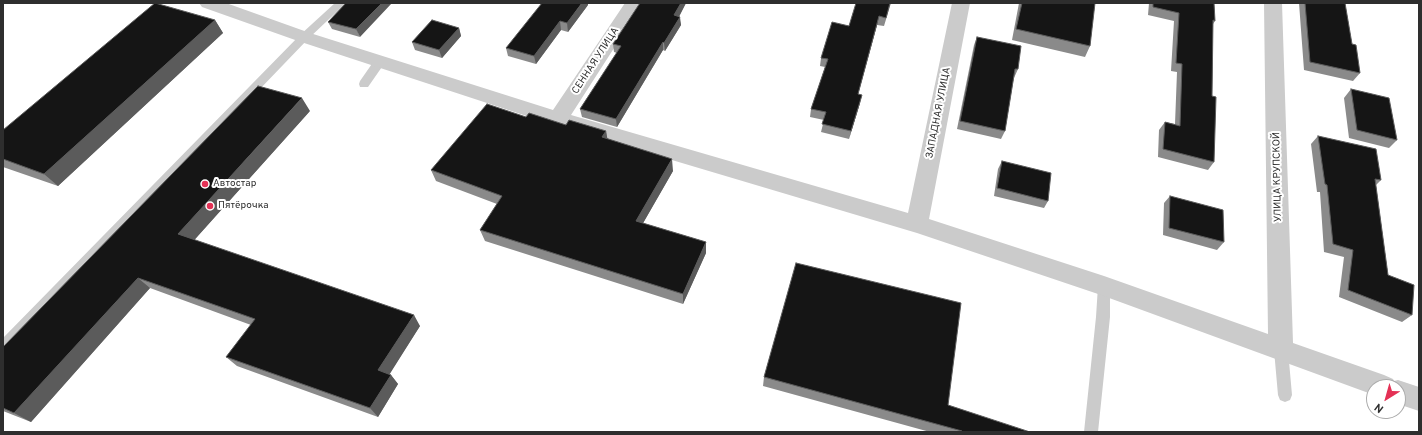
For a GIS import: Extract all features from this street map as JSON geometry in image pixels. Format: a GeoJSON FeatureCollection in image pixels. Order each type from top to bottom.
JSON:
{"type":"FeatureCollection","features":[{"type":"Feature","properties":{"kind":"street"},"geometry":{"type":"LineString","coordinates":[[208,3],[304,37],[558,119],[917,224],[1104,286],[1366,381]]}},
{"type":"Feature","properties":{"kind":"street","name":"ЗАПАДНАЯ УЛИЦА"},"geometry":{"type":"LineString","coordinates":[[917,224],[961,3]]}},
{"type":"Feature","properties":{"kind":"street","name":"УЛИЦА КРУПСКОЙ"},"geometry":{"type":"LineString","coordinates":[[1273,3],[1281,350]]}},
{"type":"Feature","properties":{"kind":"street","name":"СЕННАЯ УЛИЦА"},"geometry":{"type":"LineString","coordinates":[[558,119],[632,5]]}},
{"type":"Feature","properties":{"kind":"street"},"geometry":{"type":"LineString","coordinates":[[1406,395],[1419,399]]}},
{"type":"Feature","properties":{"kind":"lane"},"geometry":{"type":"LineString","coordinates":[[3,347],[304,37],[341,3]]}},
{"type":"Feature","properties":{"kind":"lane"},"geometry":{"type":"LineString","coordinates":[[364,84],[380,61]]}},
{"type":"Feature","properties":{"kind":"lane"},"geometry":{"type":"LineString","coordinates":[[1091,432],[1103,317],[1104,286]]}},
{"type":"Feature","properties":{"kind":"lane"},"geometry":{"type":"LineString","coordinates":[[1281,350],[1285,395]]}},
{"type":"Feature","properties":{"kind":"building"},"geometry":{"type":"Polygon","coordinates":[[[155,3],[215,20],[44,174],[3,159],[3,130],[155,3]]]}},
{"type":"Feature","properties":{"kind":"building"},"geometry":{"type":"Polygon","coordinates":[[[346,3],[382,3],[356,29],[328,22],[346,3]]]}},
{"type":"Feature","properties":{"kind":"building"},"geometry":{"type":"Polygon","coordinates":[[[542,3],[582,3],[567,23],[560,21],[534,56],[506,48],[542,3]]]}},
{"type":"Feature","properties":{"kind":"building"},"geometry":{"type":"Polygon","coordinates":[[[640,3],[681,3],[674,15],[680,17],[616,119],[580,109],[621,46],[613,44],[640,3]]]}},
{"type":"Feature","properties":{"kind":"building"},"geometry":{"type":"Polygon","coordinates":[[[856,3],[890,3],[886,18],[879,16],[858,94],[862,95],[851,131],[822,124],[826,112],[811,109],[828,59],[821,58],[832,22],[849,26],[856,3]]]}},
{"type":"Feature","properties":{"kind":"building"},"geometry":{"type":"Polygon","coordinates":[[[1022,3],[1095,3],[1090,46],[1016,29],[1022,3]]]}},
{"type":"Feature","properties":{"kind":"building"},"geometry":{"type":"Polygon","coordinates":[[[1153,3],[1214,3],[1215,21],[1213,20],[1212,96],[1216,97],[1214,162],[1163,149],[1165,122],[1180,126],[1182,64],[1176,63],[1179,13],[1153,7],[1153,3]]]}},
{"type":"Feature","properties":{"kind":"building"},"geometry":{"type":"Polygon","coordinates":[[[1305,3],[1345,3],[1352,44],[1356,45],[1360,73],[1310,62],[1305,3]]]}},
{"type":"Feature","properties":{"kind":"building"},"geometry":{"type":"Polygon","coordinates":[[[432,20],[459,28],[439,50],[412,42],[432,20]]]}},
{"type":"Feature","properties":{"kind":"building"},"geometry":{"type":"Polygon","coordinates":[[[977,37],[1021,46],[1018,69],[1015,69],[1005,131],[960,121],[977,37]]]}},
{"type":"Feature","properties":{"kind":"building"},"geometry":{"type":"Polygon","coordinates":[[[258,86],[302,98],[178,234],[414,315],[378,370],[391,375],[370,408],[226,357],[255,319],[138,278],[14,413],[3,408],[3,347],[258,86]]]}},
{"type":"Feature","properties":{"kind":"building"},"geometry":{"type":"Polygon","coordinates":[[[1351,89],[1389,98],[1397,140],[1357,130],[1351,89]]]}},
{"type":"Feature","properties":{"kind":"building"},"geometry":{"type":"Polygon","coordinates":[[[487,104],[526,117],[529,113],[566,125],[569,120],[606,131],[602,137],[672,159],[636,221],[706,242],[683,294],[480,230],[502,196],[431,170],[487,104]]]}},
{"type":"Feature","properties":{"kind":"building"},"geometry":{"type":"Polygon","coordinates":[[[1318,136],[1376,149],[1381,180],[1375,179],[1388,275],[1414,285],[1412,315],[1348,290],[1353,250],[1333,244],[1327,185],[1325,184],[1318,136]]]}},
{"type":"Feature","properties":{"kind":"building"},"geometry":{"type":"Polygon","coordinates":[[[1002,161],[1051,173],[1048,201],[997,188],[1002,161]]]}},
{"type":"Feature","properties":{"kind":"building"},"geometry":{"type":"Polygon","coordinates":[[[1170,196],[1223,210],[1224,242],[1169,228],[1170,196]]]}},
{"type":"Feature","properties":{"kind":"building"},"geometry":{"type":"Polygon","coordinates":[[[796,263],[961,303],[948,405],[1030,432],[962,432],[764,377],[796,263]]]}},
{"type":"Feature","properties":{"kind":"place","name":"Автостар"},"geometry":{"type":"Point","coordinates":[205,184]}},
{"type":"Feature","properties":{"kind":"place","name":"Пятёрочка"},"geometry":{"type":"Point","coordinates":[210,206]}}]}
